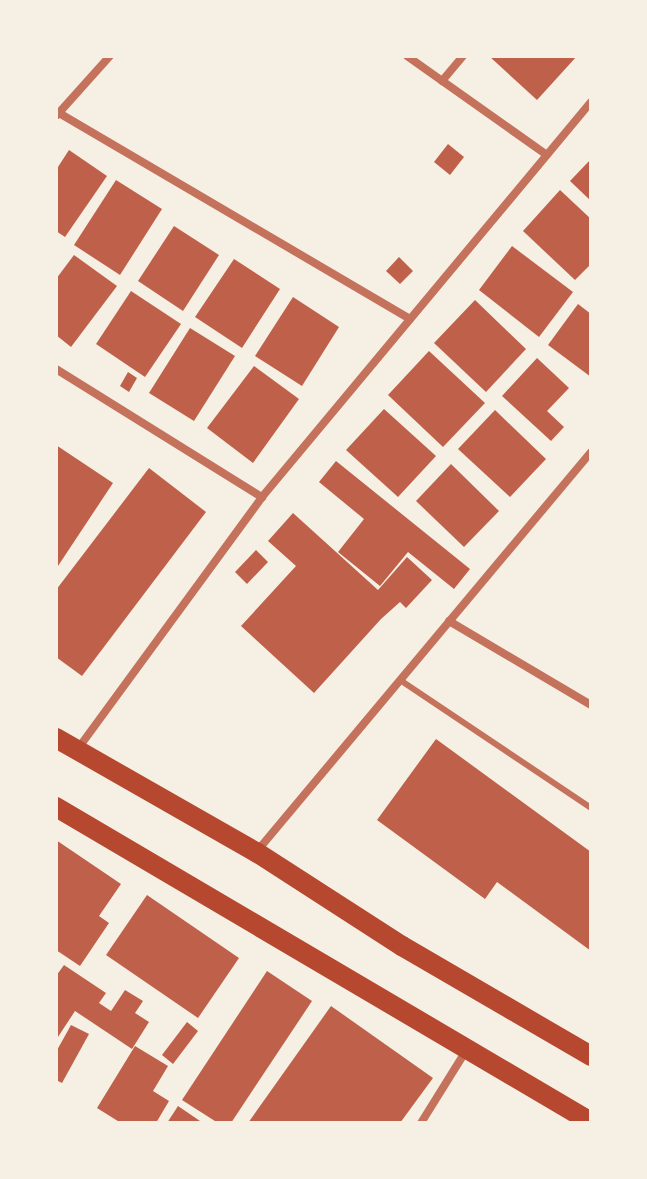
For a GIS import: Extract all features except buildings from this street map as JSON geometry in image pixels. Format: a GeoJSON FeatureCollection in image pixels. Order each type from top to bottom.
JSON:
{"type":"FeatureCollection","features":[{"type":"Feature","properties":{"kind":"main road"},"geometry":{"type":"LineString","coordinates":[[56,738],[256,852],[402,946],[591,1056]]}},
{"type":"Feature","properties":{"kind":"main road"},"geometry":{"type":"LineString","coordinates":[[56,807],[591,1122]]}},
{"type":"Feature","properties":{"kind":"street"},"geometry":{"type":"LineString","coordinates":[[110,56],[57,115],[410,319]]}},
{"type":"Feature","properties":{"kind":"street"},"geometry":{"type":"LineString","coordinates":[[407,56],[547,155]]}},
{"type":"Feature","properties":{"kind":"street"},"geometry":{"type":"LineString","coordinates":[[442,81],[463,56]]}},
{"type":"Feature","properties":{"kind":"street"},"geometry":{"type":"LineString","coordinates":[[76,751],[262,497],[591,102]]}},
{"type":"Feature","properties":{"kind":"street"},"geometry":{"type":"LineString","coordinates":[[56,369],[262,497]]}},
{"type":"Feature","properties":{"kind":"street"},"geometry":{"type":"LineString","coordinates":[[256,852],[591,452]]}},
{"type":"Feature","properties":{"kind":"street"},"geometry":{"type":"LineString","coordinates":[[449,621],[591,705]]}},
{"type":"Feature","properties":{"kind":"street"},"geometry":{"type":"LineString","coordinates":[[421,1123],[467,1049]]}},
{"type":"Feature","properties":{"kind":"lane"},"geometry":{"type":"LineString","coordinates":[[400,680],[591,808]]}}]}
